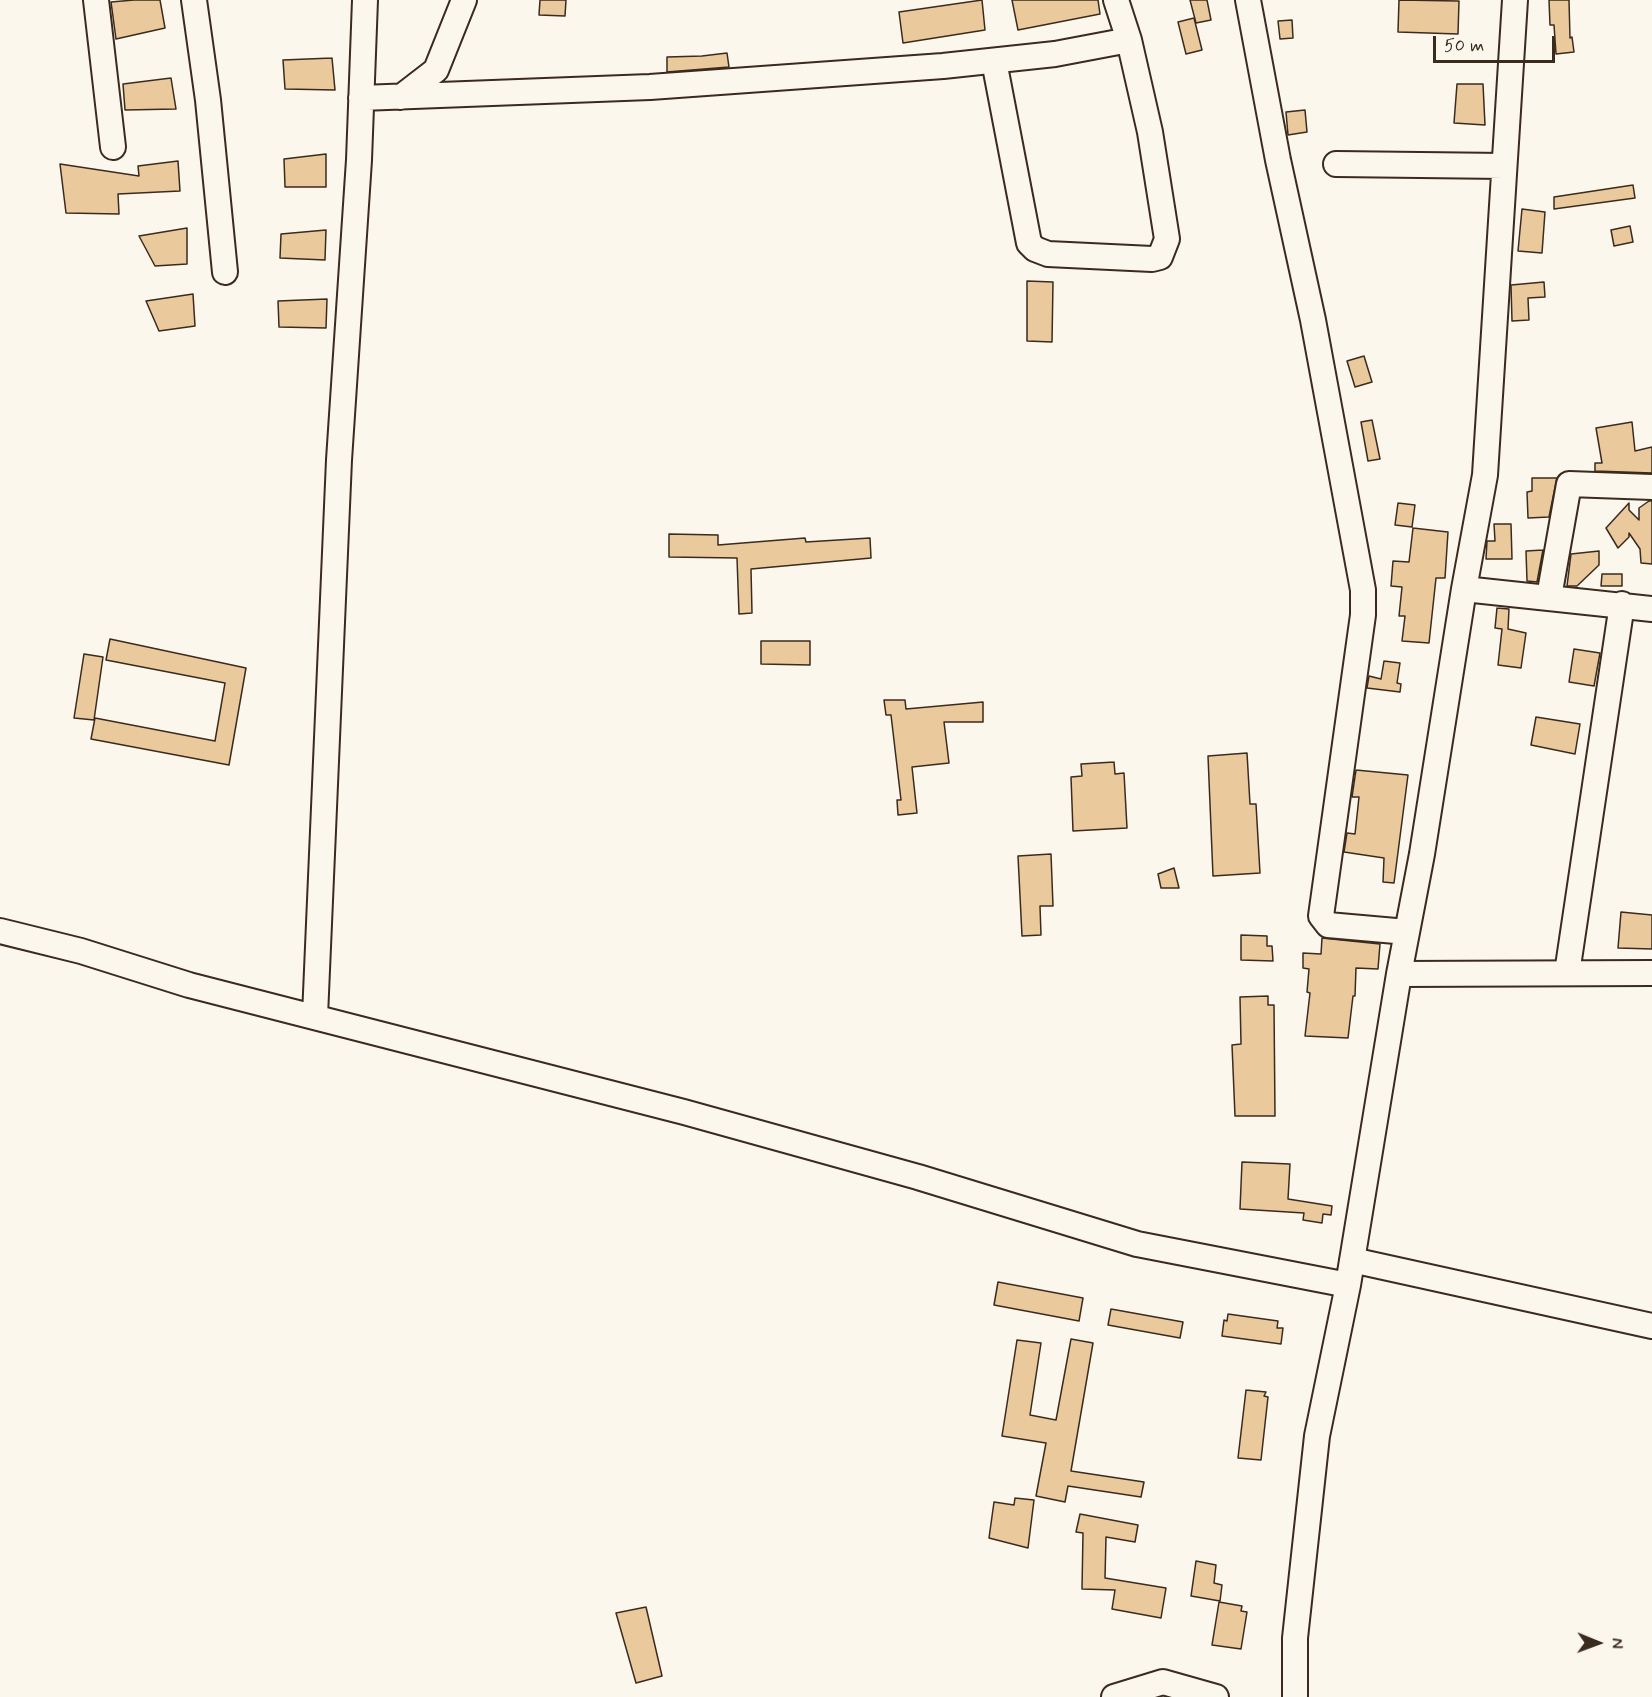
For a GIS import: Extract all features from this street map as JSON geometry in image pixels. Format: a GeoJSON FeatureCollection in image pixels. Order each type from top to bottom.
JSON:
{"type":"FeatureCollection","features":[{"type":"Feature","properties":{"kind":"street"},"geometry":{"type":"LineString","coordinates":[[96,0],[113,147]]}},
{"type":"Feature","properties":{"kind":"street"},"geometry":{"type":"LineString","coordinates":[[194,0],[208,100],[225,272]]}},
{"type":"Feature","properties":{"kind":"street"},"geometry":{"type":"LineString","coordinates":[[315,1016],[338,471],[365,0]]}},
{"type":"Feature","properties":{"kind":"street"},"geometry":{"type":"LineString","coordinates":[[402,97],[436,70],[464,0]]}},
{"type":"Feature","properties":{"kind":"street"},"geometry":{"type":"LineString","coordinates":[[994,61],[1029,243],[1035,249],[1048,254],[1152,259],[1160,257],[1167,239],[1150,132],[1129,40],[1116,0]]}},
{"type":"Feature","properties":{"kind":"street"},"geometry":{"type":"LineString","coordinates":[[1248,0],[1364,590],[1363,615],[1321,916],[1329,925],[1407,932]]}},
{"type":"Feature","properties":{"kind":"street"},"geometry":{"type":"LineString","coordinates":[[1295,1697],[1295,1638],[1316,1447],[1348,1285],[1485,475],[1515,0]]}},
{"type":"Feature","properties":{"kind":"street"},"geometry":{"type":"LineString","coordinates":[[361,98],[650,87],[994,61],[1129,40]]}},
{"type":"Feature","properties":{"kind":"street"},"geometry":{"type":"LineString","coordinates":[[1336,164],[1504,166]]}},
{"type":"Feature","properties":{"kind":"street"},"geometry":{"type":"LineString","coordinates":[[1549,597],[1569,484],[1652,487]]}},
{"type":"Feature","properties":{"kind":"street"},"geometry":{"type":"LineString","coordinates":[[1464,589],[1652,609]]}},
{"type":"Feature","properties":{"kind":"street"},"geometry":{"type":"LineString","coordinates":[[1567,973],[1622,604]]}},
{"type":"Feature","properties":{"kind":"street"},"geometry":{"type":"LineString","coordinates":[[0,931],[81,951],[189,985],[752,1130],[918,1177],[1137,1244],[1348,1285]]}},
{"type":"Feature","properties":{"kind":"street"},"geometry":{"type":"LineString","coordinates":[[1399,974],[1652,973]]}},
{"type":"Feature","properties":{"kind":"street"},"geometry":{"type":"LineString","coordinates":[[1352,1260],[1652,1326]]}},
{"type":"Feature","properties":{"kind":"street"},"geometry":{"type":"LineString","coordinates":[[1114,1697],[1163,1682],[1216,1697]]}},
{"type":"Feature","properties":{"kind":"building"},"geometry":{"type":"Polygon","coordinates":[[[160,0],[165,28],[116,39],[111,2],[160,0]]]}},
{"type":"Feature","properties":{"kind":"building"},"geometry":{"type":"Polygon","coordinates":[[[540,0],[566,0],[565,16],[539,15],[540,0]]]}},
{"type":"Feature","properties":{"kind":"building"},"geometry":{"type":"Polygon","coordinates":[[[982,0],[985,30],[903,43],[899,12],[982,0]]]}},
{"type":"Feature","properties":{"kind":"building"},"geometry":{"type":"Polygon","coordinates":[[[1012,0],[1098,0],[1100,14],[1018,30],[1012,0]]]}},
{"type":"Feature","properties":{"kind":"building"},"geometry":{"type":"Polygon","coordinates":[[[1190,0],[1207,0],[1211,20],[1196,23],[1190,0]]]}},
{"type":"Feature","properties":{"kind":"building"},"geometry":{"type":"Polygon","coordinates":[[[1399,0],[1459,1],[1458,34],[1398,32],[1399,0]]]}},
{"type":"Feature","properties":{"kind":"building"},"geometry":{"type":"Polygon","coordinates":[[[1549,0],[1569,0],[1570,38],[1572,37],[1574,52],[1556,54],[1554,25],[1550,25],[1549,0]]]}},
{"type":"Feature","properties":{"kind":"building"},"geometry":{"type":"Polygon","coordinates":[[[1194,18],[1202,50],[1186,54],[1178,22],[1194,18]]]}},
{"type":"Feature","properties":{"kind":"building"},"geometry":{"type":"Polygon","coordinates":[[[1292,20],[1293,38],[1280,39],[1278,21],[1292,20]]]}},
{"type":"Feature","properties":{"kind":"building"},"geometry":{"type":"Polygon","coordinates":[[[727,53],[729,67],[667,72],[667,57],[727,53]]]}},
{"type":"Feature","properties":{"kind":"building"},"geometry":{"type":"Polygon","coordinates":[[[332,58],[335,90],[285,89],[283,60],[332,58]]]}},
{"type":"Feature","properties":{"kind":"building"},"geometry":{"type":"Polygon","coordinates":[[[171,78],[176,109],[125,110],[123,84],[171,78]]]}},
{"type":"Feature","properties":{"kind":"building"},"geometry":{"type":"Polygon","coordinates":[[[1457,84],[1483,84],[1485,125],[1454,123],[1457,84]]]}},
{"type":"Feature","properties":{"kind":"building"},"geometry":{"type":"Polygon","coordinates":[[[1305,110],[1307,132],[1288,135],[1286,112],[1305,110]]]}},
{"type":"Feature","properties":{"kind":"building"},"geometry":{"type":"Polygon","coordinates":[[[326,154],[326,187],[285,187],[284,159],[326,154]]]}},
{"type":"Feature","properties":{"kind":"building"},"geometry":{"type":"Polygon","coordinates":[[[178,161],[180,191],[118,194],[119,214],[66,213],[60,164],[139,176],[138,166],[178,161]]]}},
{"type":"Feature","properties":{"kind":"building"},"geometry":{"type":"Polygon","coordinates":[[[1633,185],[1635,198],[1554,209],[1554,197],[1633,185]]]}},
{"type":"Feature","properties":{"kind":"building"},"geometry":{"type":"Polygon","coordinates":[[[1522,209],[1545,212],[1542,253],[1518,251],[1522,209]]]}},
{"type":"Feature","properties":{"kind":"building"},"geometry":{"type":"Polygon","coordinates":[[[1630,226],[1633,242],[1614,246],[1611,230],[1630,226]]]}},
{"type":"Feature","properties":{"kind":"building"},"geometry":{"type":"Polygon","coordinates":[[[187,228],[187,264],[155,266],[139,236],[187,228]]]}},
{"type":"Feature","properties":{"kind":"building"},"geometry":{"type":"Polygon","coordinates":[[[326,230],[325,260],[280,258],[281,234],[326,230]]]}},
{"type":"Feature","properties":{"kind":"building"},"geometry":{"type":"Polygon","coordinates":[[[1027,281],[1053,282],[1052,342],[1027,341],[1027,281]]]}},
{"type":"Feature","properties":{"kind":"building"},"geometry":{"type":"Polygon","coordinates":[[[1544,282],[1545,297],[1528,298],[1529,320],[1512,321],[1511,285],[1544,282]]]}},
{"type":"Feature","properties":{"kind":"building"},"geometry":{"type":"Polygon","coordinates":[[[193,294],[195,326],[159,331],[146,301],[193,294]]]}},
{"type":"Feature","properties":{"kind":"building"},"geometry":{"type":"Polygon","coordinates":[[[327,299],[326,328],[279,327],[278,301],[327,299]]]}},
{"type":"Feature","properties":{"kind":"building"},"geometry":{"type":"Polygon","coordinates":[[[1364,356],[1372,382],[1355,387],[1347,361],[1364,356]]]}},
{"type":"Feature","properties":{"kind":"building"},"geometry":{"type":"Polygon","coordinates":[[[1372,420],[1380,459],[1368,461],[1361,422],[1372,420]]]}},
{"type":"Feature","properties":{"kind":"building"},"geometry":{"type":"Polygon","coordinates":[[[1632,422],[1635,451],[1652,447],[1652,473],[1595,471],[1595,463],[1602,463],[1596,428],[1632,422]]]}},
{"type":"Feature","properties":{"kind":"building"},"geometry":{"type":"Polygon","coordinates":[[[1532,478],[1557,478],[1549,517],[1528,518],[1527,492],[1532,491],[1532,478]]]}},
{"type":"Feature","properties":{"kind":"building"},"geometry":{"type":"Polygon","coordinates":[[[1652,501],[1652,564],[1641,563],[1640,549],[1629,533],[1629,537],[1618,548],[1606,528],[1629,503],[1629,510],[1639,520],[1639,508],[1652,501]]]}},
{"type":"Feature","properties":{"kind":"building"},"geometry":{"type":"Polygon","coordinates":[[[1398,503],[1415,505],[1412,527],[1395,525],[1398,503]]]}},
{"type":"Feature","properties":{"kind":"building"},"geometry":{"type":"Polygon","coordinates":[[[1494,524],[1511,524],[1512,559],[1486,559],[1487,541],[1495,541],[1494,524]]]}},
{"type":"Feature","properties":{"kind":"building"},"geometry":{"type":"Polygon","coordinates":[[[1413,528],[1448,532],[1445,578],[1436,578],[1429,643],[1402,641],[1405,616],[1399,616],[1402,587],[1391,586],[1393,561],[1409,562],[1413,528]]]}},
{"type":"Feature","properties":{"kind":"building"},"geometry":{"type":"Polygon","coordinates":[[[669,534],[718,535],[718,545],[805,538],[806,542],[870,538],[871,558],[751,569],[752,613],[739,614],[737,558],[669,557],[669,534]]]}},
{"type":"Feature","properties":{"kind":"building"},"geometry":{"type":"Polygon","coordinates":[[[1543,550],[1537,582],[1527,581],[1526,551],[1543,550]]]}},
{"type":"Feature","properties":{"kind":"building"},"geometry":{"type":"Polygon","coordinates":[[[1599,551],[1599,565],[1577,586],[1567,586],[1571,554],[1599,551]]]}},
{"type":"Feature","properties":{"kind":"building"},"geometry":{"type":"Polygon","coordinates":[[[1602,574],[1622,574],[1622,586],[1601,586],[1602,574]]]}},
{"type":"Feature","properties":{"kind":"building"},"geometry":{"type":"Polygon","coordinates":[[[1497,608],[1509,609],[1508,629],[1526,633],[1521,668],[1498,665],[1502,629],[1495,628],[1497,608]]]}},
{"type":"Feature","properties":{"kind":"building"},"geometry":{"type":"Polygon","coordinates":[[[110,639],[246,668],[229,765],[91,739],[95,718],[215,741],[225,683],[106,660],[110,639]]]}},
{"type":"Feature","properties":{"kind":"building"},"geometry":{"type":"Polygon","coordinates":[[[761,641],[810,641],[810,665],[761,664],[761,641]]]}},
{"type":"Feature","properties":{"kind":"building"},"geometry":{"type":"Polygon","coordinates":[[[1574,649],[1600,653],[1594,686],[1569,682],[1574,649]]]}},
{"type":"Feature","properties":{"kind":"building"},"geometry":{"type":"Polygon","coordinates":[[[84,654],[103,657],[94,720],[74,718],[84,654]]]}},
{"type":"Feature","properties":{"kind":"building"},"geometry":{"type":"Polygon","coordinates":[[[1384,661],[1400,663],[1397,683],[1401,684],[1400,692],[1367,688],[1369,676],[1381,679],[1384,661]]]}},
{"type":"Feature","properties":{"kind":"building"},"geometry":{"type":"Polygon","coordinates":[[[884,700],[905,700],[906,709],[983,702],[983,722],[944,722],[949,763],[912,767],[917,813],[898,815],[897,800],[901,800],[891,715],[886,715],[884,700]]]}},
{"type":"Feature","properties":{"kind":"building"},"geometry":{"type":"Polygon","coordinates":[[[1536,717],[1580,724],[1575,754],[1531,745],[1536,717]]]}},
{"type":"Feature","properties":{"kind":"building"},"geometry":{"type":"Polygon","coordinates":[[[1247,753],[1250,804],[1256,804],[1260,873],[1213,876],[1208,756],[1247,753]]]}},
{"type":"Feature","properties":{"kind":"building"},"geometry":{"type":"Polygon","coordinates":[[[1114,762],[1115,774],[1124,773],[1127,828],[1073,831],[1071,777],[1082,776],[1081,764],[1114,762]]]}},
{"type":"Feature","properties":{"kind":"building"},"geometry":{"type":"Polygon","coordinates":[[[1356,770],[1408,775],[1394,883],[1383,882],[1384,858],[1344,852],[1347,833],[1355,834],[1359,797],[1352,797],[1356,770]]]}},
{"type":"Feature","properties":{"kind":"building"},"geometry":{"type":"Polygon","coordinates":[[[1051,854],[1053,906],[1040,906],[1041,935],[1022,936],[1018,856],[1051,854]]]}},
{"type":"Feature","properties":{"kind":"building"},"geometry":{"type":"Polygon","coordinates":[[[1174,868],[1179,888],[1161,888],[1158,874],[1174,868]]]}},
{"type":"Feature","properties":{"kind":"building"},"geometry":{"type":"Polygon","coordinates":[[[1621,912],[1652,915],[1652,949],[1618,948],[1621,912]]]}},
{"type":"Feature","properties":{"kind":"building"},"geometry":{"type":"Polygon","coordinates":[[[1241,935],[1267,936],[1267,946],[1272,946],[1273,961],[1241,960],[1241,935]]]}},
{"type":"Feature","properties":{"kind":"building"},"geometry":{"type":"Polygon","coordinates":[[[1322,938],[1380,944],[1378,969],[1356,968],[1355,996],[1353,996],[1348,1038],[1305,1036],[1310,993],[1307,992],[1309,969],[1303,968],[1303,953],[1321,954],[1322,938]]]}},
{"type":"Feature","properties":{"kind":"building"},"geometry":{"type":"Polygon","coordinates":[[[1268,996],[1268,1005],[1274,1005],[1275,1116],[1235,1116],[1232,1045],[1241,1044],[1240,997],[1268,996]]]}},
{"type":"Feature","properties":{"kind":"building"},"geometry":{"type":"Polygon","coordinates":[[[1242,1162],[1290,1164],[1288,1199],[1332,1206],[1331,1215],[1323,1214],[1322,1223],[1303,1220],[1304,1213],[1240,1209],[1242,1162]]]}},
{"type":"Feature","properties":{"kind":"building"},"geometry":{"type":"Polygon","coordinates":[[[998,1282],[1083,1298],[1079,1321],[994,1305],[998,1282]]]}},
{"type":"Feature","properties":{"kind":"building"},"geometry":{"type":"Polygon","coordinates":[[[1111,1309],[1183,1322],[1180,1338],[1108,1325],[1111,1309]]]}},
{"type":"Feature","properties":{"kind":"building"},"geometry":{"type":"Polygon","coordinates":[[[1228,1314],[1278,1321],[1277,1328],[1283,1328],[1281,1344],[1222,1336],[1224,1320],[1227,1321],[1228,1314]]]}},
{"type":"Feature","properties":{"kind":"building"},"geometry":{"type":"Polygon","coordinates":[[[1071,1339],[1093,1343],[1071,1471],[1144,1482],[1141,1497],[1068,1486],[1065,1502],[1036,1496],[1046,1443],[1002,1436],[1017,1340],[1041,1343],[1030,1415],[1056,1420],[1071,1339]]]}},
{"type":"Feature","properties":{"kind":"building"},"geometry":{"type":"Polygon","coordinates":[[[1246,1390],[1266,1392],[1264,1396],[1268,1397],[1261,1460],[1238,1458],[1246,1390]]]}},
{"type":"Feature","properties":{"kind":"building"},"geometry":{"type":"Polygon","coordinates":[[[1015,1498],[1034,1500],[1028,1548],[989,1538],[994,1502],[1014,1505],[1015,1498]]]}},
{"type":"Feature","properties":{"kind":"building"},"geometry":{"type":"Polygon","coordinates":[[[1080,1514],[1138,1525],[1135,1542],[1106,1537],[1105,1578],[1166,1588],[1161,1618],[1112,1609],[1115,1590],[1082,1589],[1083,1533],[1076,1532],[1080,1514]]]}},
{"type":"Feature","properties":{"kind":"building"},"geometry":{"type":"Polygon","coordinates":[[[1196,1561],[1216,1565],[1214,1583],[1222,1585],[1220,1601],[1191,1596],[1196,1561]]]}},
{"type":"Feature","properties":{"kind":"building"},"geometry":{"type":"Polygon","coordinates":[[[1219,1602],[1242,1606],[1241,1611],[1247,1612],[1241,1649],[1212,1645],[1219,1602]]]}},
{"type":"Feature","properties":{"kind":"building"},"geometry":{"type":"Polygon","coordinates":[[[646,1607],[662,1676],[636,1683],[616,1613],[646,1607]]]}}]}
